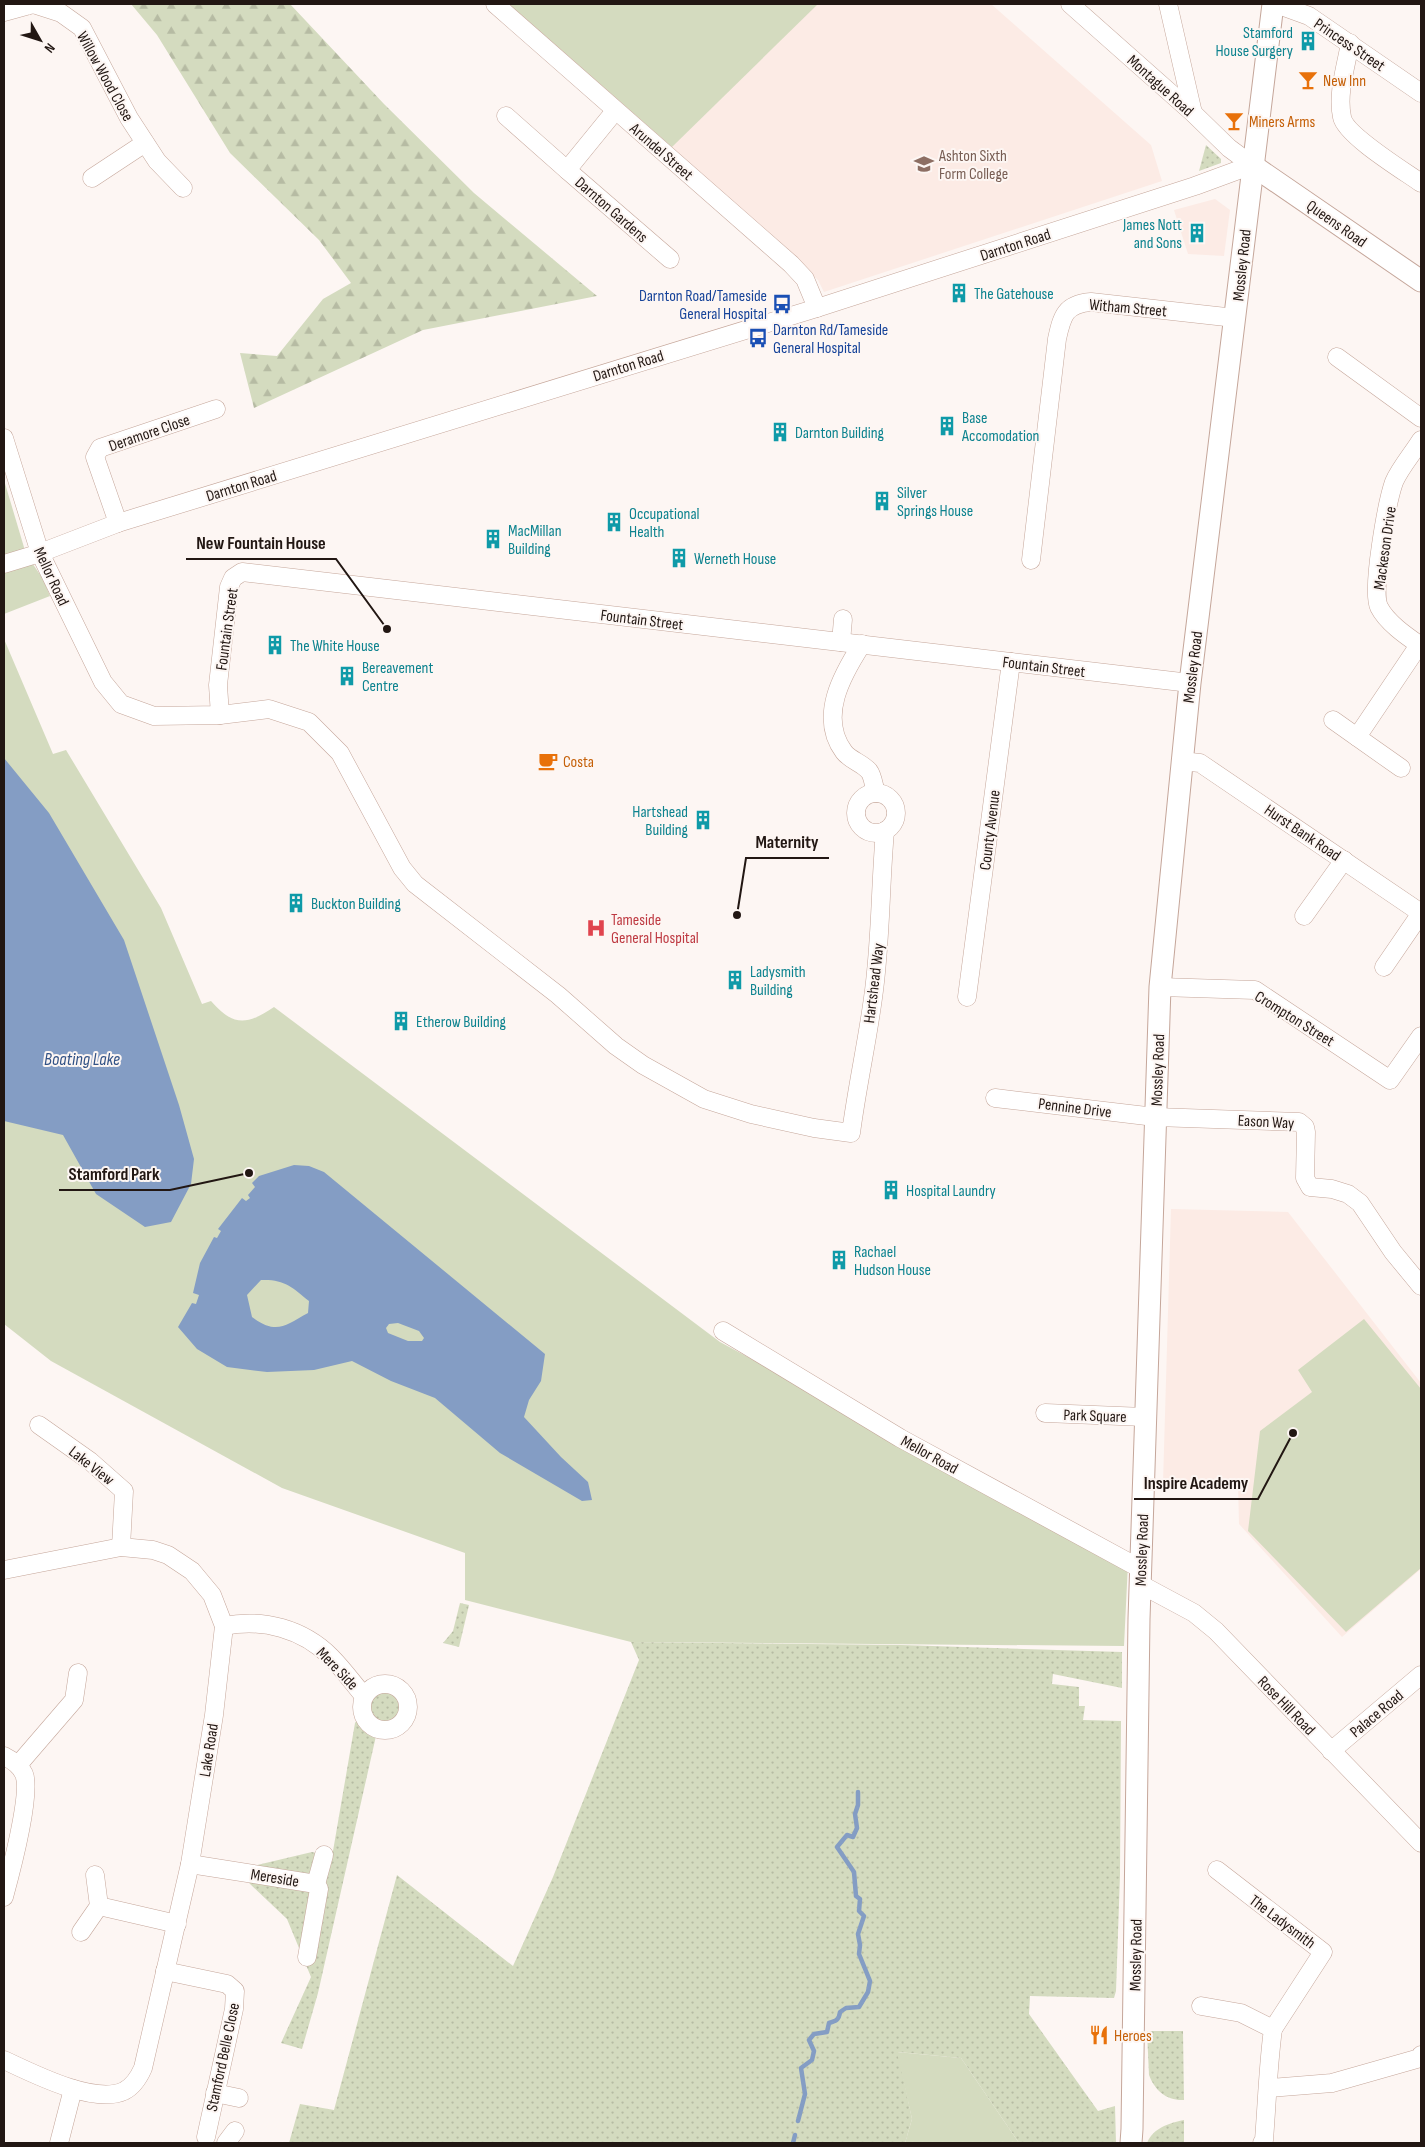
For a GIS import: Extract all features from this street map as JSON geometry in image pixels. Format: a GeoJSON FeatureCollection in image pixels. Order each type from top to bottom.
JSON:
{"type":"FeatureCollection","features":[{"type":"Feature","properties":{"kind":"main road","name":"Mossley Road"},"geometry":{"type":"LineString","coordinates":[[1130,2143],[1132,2129],[1140,1577],[1160,987],[1181,760],[1252,165],[1274,4]]}},
{"type":"Feature","properties":{"kind":"main road","name":"Queens Road"},"geometry":{"type":"LineString","coordinates":[[1252,165],[1421,281]]}},
{"type":"Feature","properties":{"kind":"street","name":"Willow Wood Close"},"geometry":{"type":"LineString","coordinates":[[4,12],[33,4],[62,14],[82,28],[129,118],[145,144],[157,161],[183,188]]}},
{"type":"Feature","properties":{"kind":"street","name":"Arundel Street"},"geometry":{"type":"LineString","coordinates":[[495,4],[791,264],[805,279],[817,308]]}},
{"type":"Feature","properties":{"kind":"street","name":"Montague Road"},"geometry":{"type":"LineString","coordinates":[[1070,4],[1193,113],[1229,148],[1252,165]]}},
{"type":"Feature","properties":{"kind":"street"},"geometry":{"type":"LineString","coordinates":[[1168,4],[1193,113]]}},
{"type":"Feature","properties":{"kind":"street","name":"Princess Street"},"geometry":{"type":"LineString","coordinates":[[1274,4],[1309,16],[1421,93]]}},
{"type":"Feature","properties":{"kind":"street"},"geometry":{"type":"LineString","coordinates":[[1350,44],[1340,96],[1342,119],[1352,134],[1421,183]]}},
{"type":"Feature","properties":{"kind":"street","name":"Darnton Gardens"},"geometry":{"type":"LineString","coordinates":[[615,110],[567,170],[670,259]]}},
{"type":"Feature","properties":{"kind":"street"},"geometry":{"type":"LineString","coordinates":[[506,116],[567,170]]}},
{"type":"Feature","properties":{"kind":"street"},"geometry":{"type":"LineString","coordinates":[[92,178],[145,144]]}},
{"type":"Feature","properties":{"kind":"street","name":"Darnton Road"},"geometry":{"type":"LineString","coordinates":[[4,564],[40,553],[118,523],[817,308],[1195,186],[1252,165]]}},
{"type":"Feature","properties":{"kind":"street","name":"Witham Street"},"geometry":{"type":"LineString","coordinates":[[1031,560],[1057,339],[1061,319],[1068,310],[1078,303],[1091,302],[1235,318]]}},
{"type":"Feature","properties":{"kind":"street"},"geometry":{"type":"LineString","coordinates":[[1336,356],[1421,418]]}},
{"type":"Feature","properties":{"kind":"street","name":"Deramore Close"},"geometry":{"type":"LineString","coordinates":[[118,523],[95,457],[100,448],[216,409]]}},
{"type":"Feature","properties":{"kind":"street","name":"Mellor Road"},"geometry":{"type":"LineString","coordinates":[[4,438],[40,553],[103,682],[121,704],[154,716],[220,714]]}},
{"type":"Feature","properties":{"kind":"street","name":"Mackeson Drive"},"geometry":{"type":"LineString","coordinates":[[1420,646],[1385,615],[1379,607],[1376,593],[1384,526],[1395,481],[1421,440]]}},
{"type":"Feature","properties":{"kind":"street","name":"Fountain Street"},"geometry":{"type":"LineString","coordinates":[[220,714],[218,685],[229,587],[233,578],[242,572],[1190,683]]}},
{"type":"Feature","properties":{"kind":"street"},"geometry":{"type":"LineString","coordinates":[[841,642],[843,619]]}},
{"type":"Feature","properties":{"kind":"street"},"geometry":{"type":"LineString","coordinates":[[862,644],[837,687],[833,712],[834,736],[845,754],[869,771],[876,793]]}},
{"type":"Feature","properties":{"kind":"street"},"geometry":{"type":"LineString","coordinates":[[1357,737],[1420,646]]}},
{"type":"Feature","properties":{"kind":"street","name":"County Avenue"},"geometry":{"type":"LineString","coordinates":[[967,997],[1011,662]]}},
{"type":"Feature","properties":{"kind":"street","name":"Hartshead Way"},"geometry":{"type":"LineString","coordinates":[[220,714],[269,709],[309,722],[340,753],[402,868],[415,884],[558,994],[616,1046],[643,1065],[704,1099],[751,1114],[814,1128],[851,1133],[877,966],[885,831]]}},
{"type":"Feature","properties":{"kind":"street"},"geometry":{"type":"LineString","coordinates":[[1332,720],[1401,768]]}},
{"type":"Feature","properties":{"kind":"street","name":"Hurst Bank Road"},"geometry":{"type":"LineString","coordinates":[[1181,760],[1200,763],[1421,913]]}},
{"type":"Feature","properties":{"kind":"street"},"geometry":{"type":"LineString","coordinates":[[876,793],[889,797],[896,809],[894,822],[885,831],[879,833],[867,831],[862,827],[856,815],[859,802],[864,797],[876,793]]}},
{"type":"Feature","properties":{"kind":"street"},"geometry":{"type":"LineString","coordinates":[[1304,916],[1344,860]]}},
{"type":"Feature","properties":{"kind":"street"},"geometry":{"type":"LineString","coordinates":[[1384,967],[1421,913]]}},
{"type":"Feature","properties":{"kind":"street","name":"Crompton Street"},"geometry":{"type":"LineString","coordinates":[[1160,987],[1255,990],[1390,1080],[1421,1036]]}},
{"type":"Feature","properties":{"kind":"street","name":"Pennine Drive"},"geometry":{"type":"LineString","coordinates":[[995,1098],[1156,1117]]}},
{"type":"Feature","properties":{"kind":"street","name":"Eason Way"},"geometry":{"type":"LineString","coordinates":[[1156,1117],[1300,1122],[1305,1127],[1306,1132],[1304,1178],[1310,1187],[1348,1194],[1360,1202],[1393,1252],[1421,1286]]}},
{"type":"Feature","properties":{"kind":"street","name":"Mellor Road"},"geometry":{"type":"LineString","coordinates":[[723,1331],[900,1438],[1140,1577]]}},
{"type":"Feature","properties":{"kind":"street","name":"Park Square"},"geometry":{"type":"LineString","coordinates":[[1045,1413],[1145,1417]]}},
{"type":"Feature","properties":{"kind":"street","name":"Lake View"},"geometry":{"type":"LineString","coordinates":[[39,1425],[90,1461],[124,1491],[122,1500],[121,1547]]}},
{"type":"Feature","properties":{"kind":"street","name":"Lake Road"},"geometry":{"type":"LineString","coordinates":[[4,1570],[121,1547],[154,1550],[183,1563],[203,1583],[212,1595],[224,1626],[214,1715],[190,1864],[140,2076],[125,2091],[93,2093],[73,2089],[4,2060]]}},
{"type":"Feature","properties":{"kind":"street","name":"Rose Hill Road"},"geometry":{"type":"LineString","coordinates":[[1140,1577],[1194,1613],[1216,1631],[1421,1843]]}},
{"type":"Feature","properties":{"kind":"street","name":"Mere Side"},"geometry":{"type":"LineString","coordinates":[[224,1626],[260,1624],[290,1630],[303,1636],[331,1657],[364,1696]]}},
{"type":"Feature","properties":{"kind":"street"},"geometry":{"type":"LineString","coordinates":[[4,1897],[13,1867],[26,1790],[24,1775],[11,1761],[74,1700],[78,1673]]}},
{"type":"Feature","properties":{"kind":"street","name":"Palace Road"},"geometry":{"type":"LineString","coordinates":[[1331,1752],[1421,1675]]}},
{"type":"Feature","properties":{"kind":"street"},"geometry":{"type":"LineString","coordinates":[[316,1884],[324,1856]]}},
{"type":"Feature","properties":{"kind":"street","name":"Mereside"},"geometry":{"type":"LineString","coordinates":[[190,1864],[316,1884],[319,1889],[308,1957]]}},
{"type":"Feature","properties":{"kind":"street","name":"The Ladysmith"},"geometry":{"type":"LineString","coordinates":[[1217,1870],[1323,1952],[1273,2029],[1269,2061],[1269,2088],[1262,2143]]}},
{"type":"Feature","properties":{"kind":"street"},"geometry":{"type":"LineString","coordinates":[[81,1932],[99,1906],[95,1875]]}},
{"type":"Feature","properties":{"kind":"street"},"geometry":{"type":"LineString","coordinates":[[99,1906],[177,1924]]}},
{"type":"Feature","properties":{"kind":"street","name":"Stamford Belle Close"},"geometry":{"type":"LineString","coordinates":[[165,1971],[227,1984],[235,1991],[234,2009],[206,2137]]}},
{"type":"Feature","properties":{"kind":"street"},"geometry":{"type":"LineString","coordinates":[[1201,2006],[1241,2013],[1273,2029]]}},
{"type":"Feature","properties":{"kind":"street"},"geometry":{"type":"LineString","coordinates":[[1269,2088],[1332,2083],[1420,2058],[1421,2056]]}},
{"type":"Feature","properties":{"kind":"street"},"geometry":{"type":"LineString","coordinates":[[59,2143],[73,2089]]}},
{"type":"Feature","properties":{"kind":"street"},"geometry":{"type":"LineString","coordinates":[[215,2093],[239,2098]]}},
{"type":"Feature","properties":{"kind":"shaded area","name":"Ashton Sixth Form College"},"geometry":{"type":"Polygon","coordinates":[[[509,4],[991,4],[1151,145],[1162,181],[824,292],[818,280],[509,4]]]}},
{"type":"Feature","properties":{"kind":"shaded area"},"geometry":{"type":"Polygon","coordinates":[[[1215,199],[1230,210],[1224,256],[1188,254],[1174,210],[1215,199]]]}},
{"type":"Feature","properties":{"kind":"shaded area"},"geometry":{"type":"Polygon","coordinates":[[[1171,1209],[1288,1212],[1421,1383],[1421,1569],[1342,1637],[1239,1524],[1238,1484],[1163,1483],[1171,1209]]]}},
{"type":"Feature","properties":{"kind":"green space"},"geometry":{"type":"Polygon","coordinates":[[[131,4],[290,4],[384,104],[474,193],[597,296],[423,330],[254,408],[240,353],[277,356],[323,299],[351,283],[319,240],[230,153],[157,35],[131,4]]]}},
{"type":"Feature","properties":{"kind":"green space"},"geometry":{"type":"Polygon","coordinates":[[[509,4],[818,4],[672,147],[509,4]]]}},
{"type":"Feature","properties":{"kind":"green space"},"geometry":{"type":"Polygon","coordinates":[[[1206,145],[1221,159],[1221,163],[1199,171],[1206,145]]]}},
{"type":"Feature","properties":{"kind":"green space"},"geometry":{"type":"Polygon","coordinates":[[[4,480],[26,554],[43,579],[50,596],[4,614],[4,480]]]}},
{"type":"Feature","properties":{"kind":"green space"},"geometry":{"type":"Polygon","coordinates":[[[4,639],[53,754],[66,750],[161,908],[202,1004],[211,1001],[226,1015],[240,1020],[255,1018],[274,1007],[720,1342],[1128,1563],[1124,1646],[631,1642],[465,1600],[465,1553],[282,1488],[51,1361],[4,1324],[4,639]]]}},
{"type":"Feature","properties":{"kind":"green space"},"geometry":{"type":"Polygon","coordinates":[[[1364,1319],[1421,1389],[1421,1568],[1346,1632],[1248,1531],[1260,1431],[1312,1392],[1298,1370],[1364,1319]]]}},
{"type":"Feature","properties":{"kind":"green space"},"geometry":{"type":"Polygon","coordinates":[[[460,1603],[469,1605],[459,1647],[443,1643],[453,1631],[460,1603]]]}},
{"type":"Feature","properties":{"kind":"green space"},"geometry":{"type":"Polygon","coordinates":[[[631,1642],[901,1645],[1122,1652],[1122,1688],[1053,1674],[1052,1684],[1079,1687],[1079,1706],[1085,1706],[1083,1720],[1121,1721],[1120,1875],[1116,1991],[1114,1998],[1030,1996],[1029,2014],[1098,2111],[1115,2106],[1116,2143],[1019,2143],[961,2058],[898,2052],[912,2119],[905,2143],[289,2143],[300,2104],[334,2110],[397,1875],[513,1966],[553,1877],[639,1660],[631,1642]]]}},
{"type":"Feature","properties":{"kind":"green space"},"geometry":{"type":"Polygon","coordinates":[[[382,1684],[394,1686],[402,1692],[407,1700],[408,1708],[405,1717],[399,1723],[389,1728],[376,1728],[376,1736],[318,1993],[302,2049],[281,2043],[311,1977],[287,1919],[249,1883],[249,1867],[312,1852],[324,1855],[333,1851],[355,1723],[362,1712],[362,1701],[368,1690],[382,1684]]]}},
{"type":"Feature","properties":{"kind":"green space"},"geometry":{"type":"Polygon","coordinates":[[[1147,2031],[1183,2031],[1184,2100],[1167,2097],[1158,2090],[1152,2081],[1149,2075],[1147,2031]]]}},
{"type":"Feature","properties":{"kind":"green space"},"geometry":{"type":"Polygon","coordinates":[[[897,2052],[961,2058],[1019,2143],[905,2143],[912,2119],[897,2052]]]}},
{"type":"Feature","properties":{"kind":"green space"},"geometry":{"type":"Polygon","coordinates":[[[1184,2120],[1184,2143],[1147,2143],[1157,2130],[1184,2120]]]}},
{"type":"Feature","properties":{"kind":"water","name":"Boating Lake"},"geometry":{"type":"Polygon","coordinates":[[[4,758],[49,813],[124,940],[179,1105],[194,1159],[191,1184],[171,1222],[145,1227],[96,1194],[63,1135],[4,1121],[4,758]]]}},
{"type":"Feature","properties":{"kind":"water"},"geometry":{"type":"Polygon","coordinates":[[[294,1165],[309,1166],[324,1172],[545,1354],[541,1381],[529,1400],[524,1417],[561,1457],[588,1482],[592,1500],[582,1501],[500,1453],[435,1398],[391,1381],[352,1361],[314,1370],[267,1372],[227,1367],[197,1349],[178,1327],[192,1303],[196,1304],[199,1295],[193,1293],[200,1263],[214,1237],[217,1238],[221,1231],[218,1229],[242,1198],[246,1201],[250,1198],[248,1195],[255,1187],[252,1183],[259,1176],[294,1165]],[[261,1280],[247,1295],[252,1317],[268,1326],[280,1327],[308,1313],[309,1301],[292,1288],[276,1281],[261,1280]],[[398,1323],[389,1324],[386,1328],[388,1333],[408,1341],[422,1341],[424,1338],[419,1331],[398,1323]]]}},
{"type":"Feature","properties":{"kind":"waterway"},"geometry":{"type":"LineString","coordinates":[[798,2121],[805,2094],[801,2068],[812,2060],[814,2051],[809,2040],[814,2034],[827,2032],[829,2023],[837,2020],[840,2012],[846,2008],[859,2007],[868,1992],[870,1981],[859,1954],[858,1934],[864,1916],[859,1911],[860,1899],[856,1896],[854,1872],[837,1847],[847,1835],[853,1837],[857,1828],[855,1814],[858,1805],[858,1792]]}},
{"type":"Feature","properties":{"kind":"waterway"},"geometry":{"type":"LineString","coordinates":[[793,2143],[795,2135]]}},
{"type":"Feature","properties":{"kind":"place","name":"Stamford House Surgery"},"geometry":{"type":"Point","coordinates":[1308,41]}},
{"type":"Feature","properties":{"kind":"place","name":"New Inn"},"geometry":{"type":"Point","coordinates":[1308,80]}},
{"type":"Feature","properties":{"kind":"place","name":"Miners Arms"},"geometry":{"type":"Point","coordinates":[1234,121]}},
{"type":"Feature","properties":{"kind":"place","name":"Ashton Sixth Form College"},"geometry":{"type":"Point","coordinates":[924,164]}},
{"type":"Feature","properties":{"kind":"place","name":"James Nott and Sons"},"geometry":{"type":"Point","coordinates":[1197,233]}},
{"type":"Feature","properties":{"kind":"place","name":"The Gatehouse"},"geometry":{"type":"Point","coordinates":[959,293]}},
{"type":"Feature","properties":{"kind":"place","name":"Darnton Road/Tameside General Hospital"},"geometry":{"type":"Point","coordinates":[782,304]}},
{"type":"Feature","properties":{"kind":"place","name":"Darnton Rd/Tameside General Hospital"},"geometry":{"type":"Point","coordinates":[758,338]}},
{"type":"Feature","properties":{"kind":"place","name":"Base Accomodation"},"geometry":{"type":"Point","coordinates":[947,426]}},
{"type":"Feature","properties":{"kind":"place","name":"Darnton Building"},"geometry":{"type":"Point","coordinates":[780,432]}},
{"type":"Feature","properties":{"kind":"place","name":"Silver Springs House"},"geometry":{"type":"Point","coordinates":[882,501]}},
{"type":"Feature","properties":{"kind":"place","name":"Occupational Health"},"geometry":{"type":"Point","coordinates":[614,522]}},
{"type":"Feature","properties":{"kind":"place","name":"MacMillan Building"},"geometry":{"type":"Point","coordinates":[493,539]}},
{"type":"Feature","properties":{"kind":"place","name":"Werneth House"},"geometry":{"type":"Point","coordinates":[679,558]}},
{"type":"Feature","properties":{"kind":"place","name":"New Fountain House"},"geometry":{"type":"Point","coordinates":[387,629]}},
{"type":"Feature","properties":{"kind":"place","name":"The White House"},"geometry":{"type":"Point","coordinates":[275,645]}},
{"type":"Feature","properties":{"kind":"place","name":"Bereavement Centre"},"geometry":{"type":"Point","coordinates":[347,676]}},
{"type":"Feature","properties":{"kind":"place","name":"Costa"},"geometry":{"type":"Point","coordinates":[548,761]}},
{"type":"Feature","properties":{"kind":"place","name":"Hartshead Building"},"geometry":{"type":"Point","coordinates":[703,820]}},
{"type":"Feature","properties":{"kind":"place","name":"Buckton Building"},"geometry":{"type":"Point","coordinates":[296,903]}},
{"type":"Feature","properties":{"kind":"place","name":"Maternity"},"geometry":{"type":"Point","coordinates":[737,915]}},
{"type":"Feature","properties":{"kind":"place","name":"Tameside General Hospital"},"geometry":{"type":"Point","coordinates":[596,928]}},
{"type":"Feature","properties":{"kind":"place","name":"Ladysmith Building"},"geometry":{"type":"Point","coordinates":[735,980]}},
{"type":"Feature","properties":{"kind":"place","name":"Etherow Building"},"geometry":{"type":"Point","coordinates":[401,1021]}},
{"type":"Feature","properties":{"kind":"place","name":"Stamford Park"},"geometry":{"type":"Point","coordinates":[249,1173]}},
{"type":"Feature","properties":{"kind":"place","name":"Hospital Laundry"},"geometry":{"type":"Point","coordinates":[891,1190]}},
{"type":"Feature","properties":{"kind":"place","name":"Rachael Hudson House"},"geometry":{"type":"Point","coordinates":[839,1260]}},
{"type":"Feature","properties":{"kind":"place","name":"Inspire Academy"},"geometry":{"type":"Point","coordinates":[1293,1433]}},
{"type":"Feature","properties":{"kind":"place","name":"Heroes"},"geometry":{"type":"Point","coordinates":[1099,2035]}}]}
